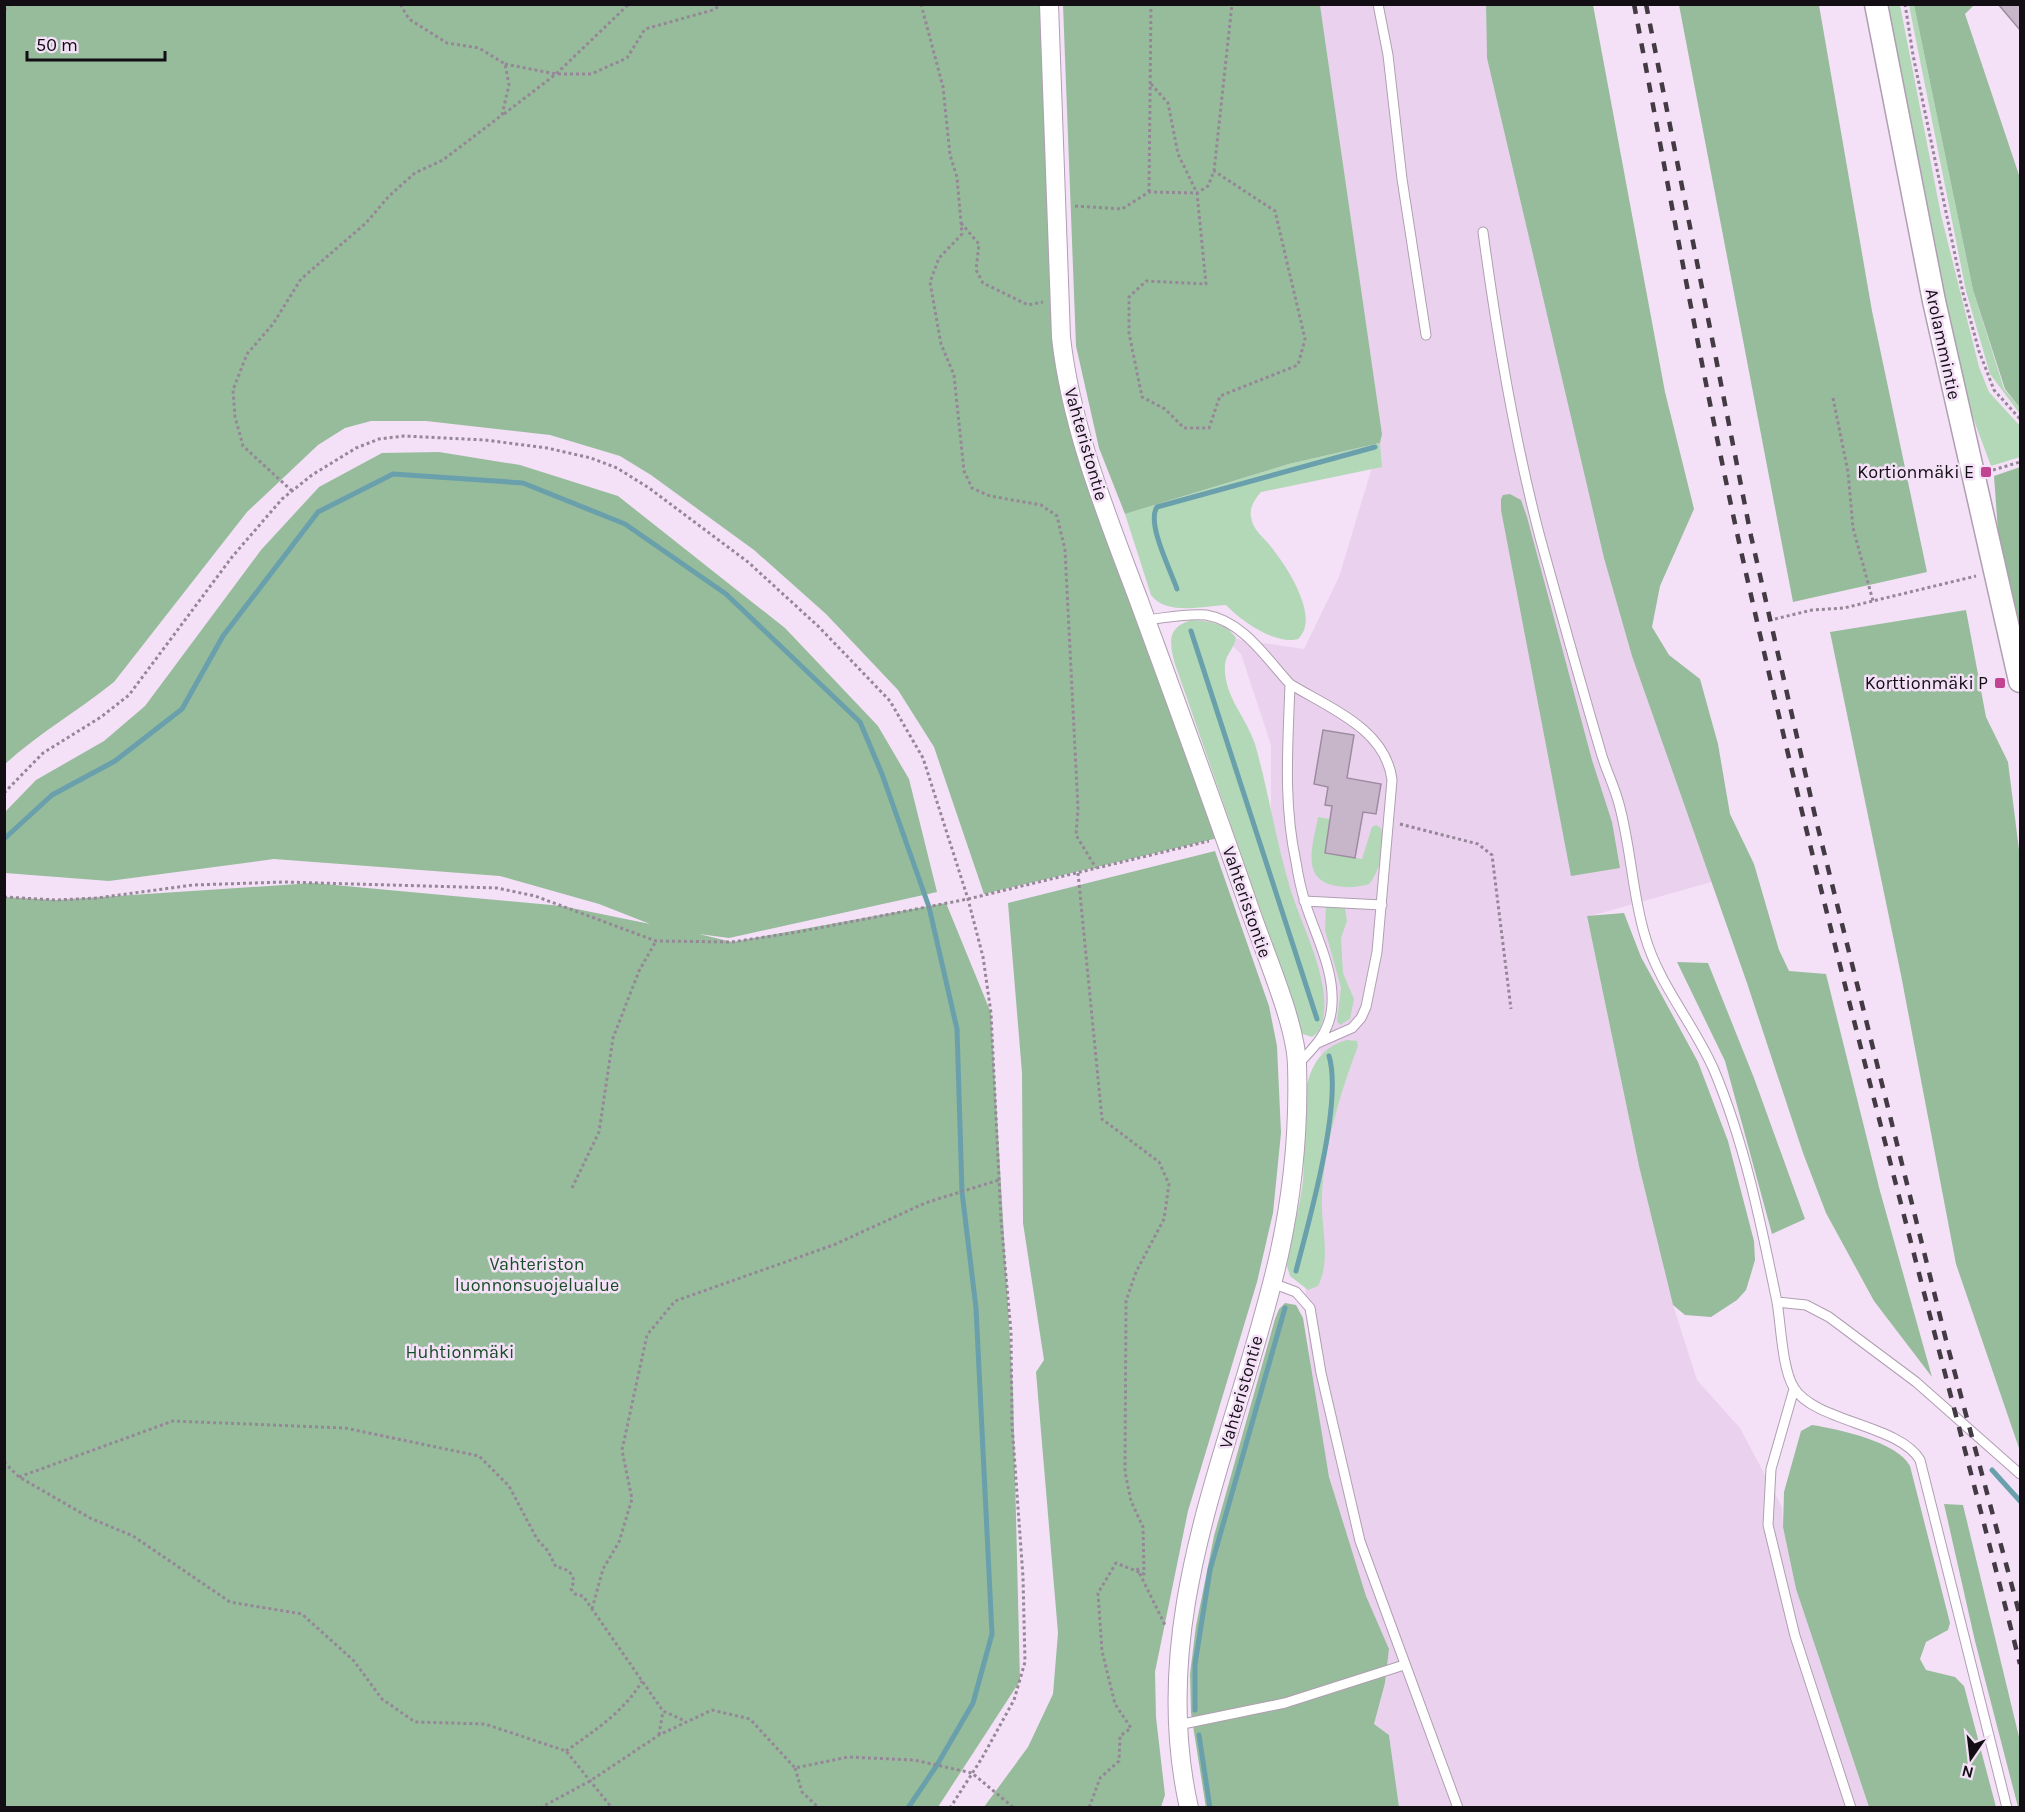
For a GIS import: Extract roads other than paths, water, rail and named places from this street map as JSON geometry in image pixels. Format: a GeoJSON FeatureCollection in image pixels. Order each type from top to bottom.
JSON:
{"type":"FeatureCollection","features":[{"type":"Feature","properties":{"kind":"street","name":"Vahteristontie"},"geometry":{"type":"LineString","coordinates":[[1049,4],[1060,299],[1064,361],[1073,404],[1104,505],[1225,837],[1291,1033],[1297,1065],[1292,1187],[1272,1283],[1194,1558],[1178,1653],[1177,1725],[1189,1808]]}},
{"type":"Feature","properties":{"kind":"street","name":"Arolammintie"},"geometry":{"type":"LineString","coordinates":[[1876,4],[1916,212],[1972,474],[2020,681]]}},
{"type":"Feature","properties":{"kind":"lane"},"geometry":{"type":"LineString","coordinates":[[1378,4],[1388,55],[1402,179],[1426,336]]}},
{"type":"Feature","properties":{"kind":"lane"},"geometry":{"type":"LineString","coordinates":[[1483,232],[1498,349],[1540,537],[1603,759],[1619,805],[1631,882],[1645,938],[1662,981],[1681,1006],[1713,1068],[1726,1101],[1750,1180],[1777,1302],[1786,1363],[1794,1389],[1772,1469],[1768,1525],[1795,1636],[1851,1808]]}},
{"type":"Feature","properties":{"kind":"lane"},"geometry":{"type":"LineString","coordinates":[[1146,620],[1207,615],[1231,624],[1243,632],[1290,684],[1368,733],[1383,749],[1392,780],[1390,822],[1375,967],[1361,1018],[1346,1032],[1318,1043]]}},
{"type":"Feature","properties":{"kind":"lane"},"geometry":{"type":"LineString","coordinates":[[1290,684],[1286,797],[1289,829],[1304,902],[1324,958],[1331,991],[1329,1023],[1318,1043],[1297,1065]]}},
{"type":"Feature","properties":{"kind":"lane"},"geometry":{"type":"LineString","coordinates":[[1304,902],[1382,905]]}},
{"type":"Feature","properties":{"kind":"lane"},"geometry":{"type":"LineString","coordinates":[[1272,1283],[1296,1292],[1310,1308],[1326,1394],[1360,1541],[1458,1808]]}},
{"type":"Feature","properties":{"kind":"lane"},"geometry":{"type":"LineString","coordinates":[[1777,1302],[1806,1305],[1829,1317],[1924,1389],[2020,1474]]}},
{"type":"Feature","properties":{"kind":"lane"},"geometry":{"type":"LineString","coordinates":[[1794,1389],[1826,1410],[1910,1446],[1920,1460],[2007,1808]]}},
{"type":"Feature","properties":{"kind":"lane"},"geometry":{"type":"LineString","coordinates":[[1177,1725],[1285,1703],[1404,1665]]}},
{"type":"Feature","properties":{"kind":"waterway"},"geometry":{"type":"LineString","coordinates":[[1177,589],[1157,535],[1154,514],[1157,507],[1375,447]]}},
{"type":"Feature","properties":{"kind":"waterway"},"geometry":{"type":"LineString","coordinates":[[4,839],[52,795],[115,761],[182,709],[223,636],[318,512],[393,474],[523,483],[625,524],[726,594],[860,722],[882,774],[929,907],[957,1029],[962,1192],[976,1308],[992,1634],[973,1703],[937,1765],[908,1808]]}},
{"type":"Feature","properties":{"kind":"waterway"},"geometry":{"type":"LineString","coordinates":[[1191,631],[1317,1019]]}},
{"type":"Feature","properties":{"kind":"waterway"},"geometry":{"type":"LineString","coordinates":[[1296,1271],[1316,1193],[1328,1131],[1332,1102],[1329,1056]]}},
{"type":"Feature","properties":{"kind":"waterway"},"geometry":{"type":"LineString","coordinates":[[1195,1710],[1195,1664],[1210,1570],[1285,1308]]}},
{"type":"Feature","properties":{"kind":"waterway"},"geometry":{"type":"LineString","coordinates":[[1992,1470],[2020,1501]]}},
{"type":"Feature","properties":{"kind":"waterway"},"geometry":{"type":"LineString","coordinates":[[1199,1735],[1210,1808]]}},
{"type":"Feature","properties":{"kind":"railway"},"geometry":{"type":"LineString","coordinates":[[1634,4],[1711,408],[1771,683],[1875,1104],[2020,1664]]}},
{"type":"Feature","properties":{"kind":"railway"},"geometry":{"type":"LineString","coordinates":[[1646,4],[1751,536],[1816,820],[1946,1340],[2020,1616]]}},
{"type":"Feature","properties":{"kind":"place","name":"Kortionmäki E"},"geometry":{"type":"Point","coordinates":[1986,472]}},
{"type":"Feature","properties":{"kind":"place","name":"Korttionmäki P"},"geometry":{"type":"Point","coordinates":[2000,683]}},
{"type":"Feature","properties":{"kind":"park label","name":"Vahteriston luonnonsuojelualue"},"geometry":{"type":"Point","coordinates":[537,1274]}},
{"type":"Feature","properties":{"kind":"park label","name":"Huhtionmäki"},"geometry":{"type":"Point","coordinates":[460,1352]}}]}
